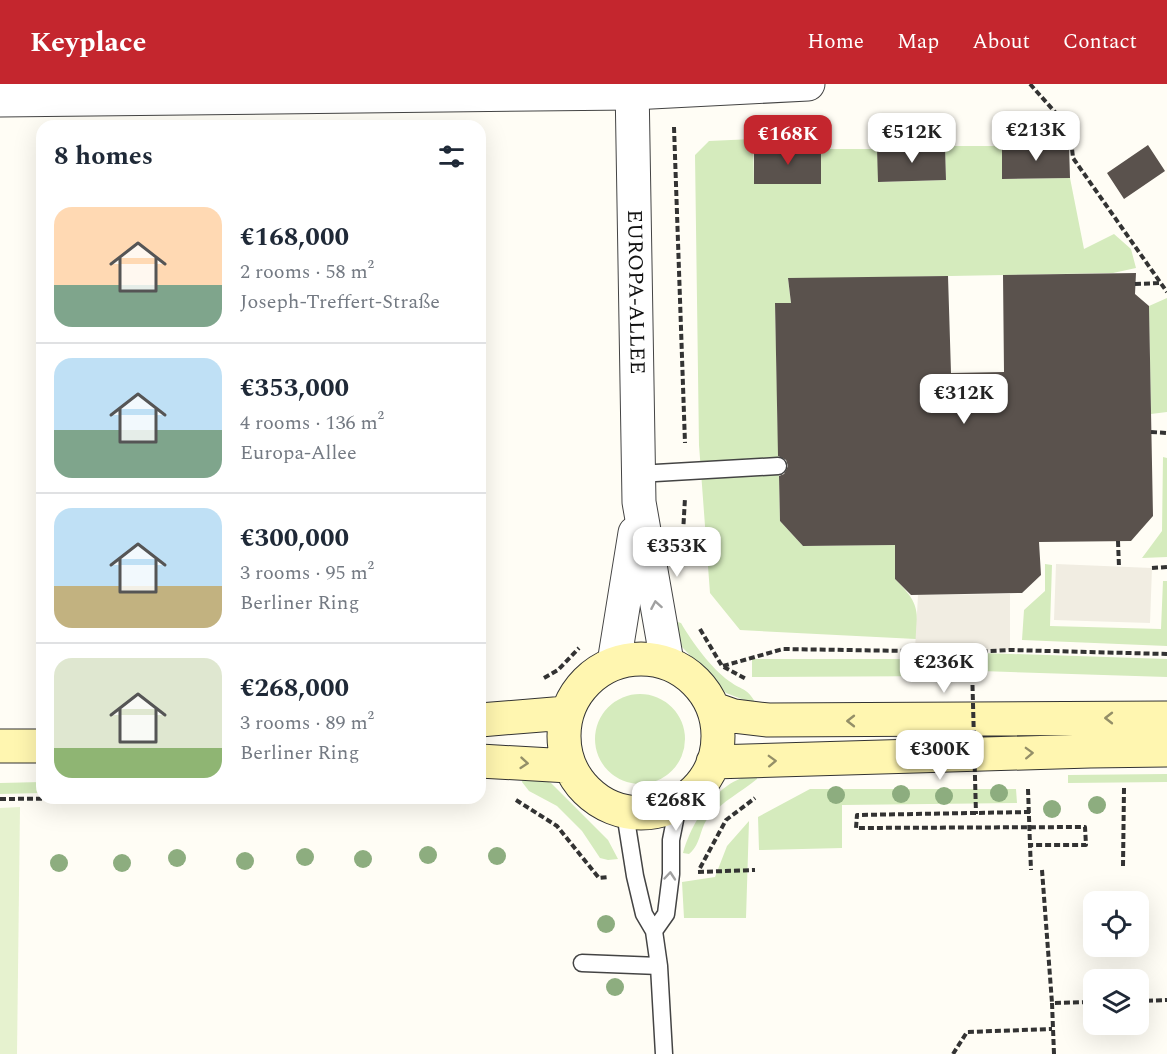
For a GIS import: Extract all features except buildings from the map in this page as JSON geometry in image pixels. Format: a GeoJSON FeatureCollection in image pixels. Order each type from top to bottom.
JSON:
{"type":"FeatureCollection","features":[{"type":"Feature","properties":{"kind":"street"},"geometry":{"type":"LineString","coordinates":[[0,100],[632,88],[673,90],[808,84]]}},
{"type":"Feature","properties":{"kind":"street","name":"EUROPA-ALLEE"},"geometry":{"type":"LineString","coordinates":[[614,663],[624,608],[639,488],[632,88]]}},
{"type":"Feature","properties":{"kind":"street","name":"EUROPA-ALLEE"},"geometry":{"type":"LineString","coordinates":[[639,488],[667,662]]}},
{"type":"Feature","properties":{"kind":"street"},"geometry":{"type":"LineString","coordinates":[[640,658],[667,662],[695,680],[714,709],[719,734],[713,762],[701,786],[678,805],[653,813],[626,813],[591,797],[569,766],[563,740],[566,713],[584,682],[614,663],[640,658]]}},
{"type":"Feature","properties":{"kind":"street"},"geometry":{"type":"LineString","coordinates":[[714,709],[734,716],[768,720],[1167,718]]}},
{"type":"Feature","properties":{"kind":"street"},"geometry":{"type":"LineString","coordinates":[[486,720],[566,713]]}},
{"type":"Feature","properties":{"kind":"street"},"geometry":{"type":"LineString","coordinates":[[0,746],[36,746]]}},
{"type":"Feature","properties":{"kind":"street"},"geometry":{"type":"LineString","coordinates":[[713,762],[1167,750]]}},
{"type":"Feature","properties":{"kind":"street"},"geometry":{"type":"LineString","coordinates":[[486,761],[569,766]]}},
{"type":"Feature","properties":{"kind":"lane"},"geometry":{"type":"LineString","coordinates":[[639,488],[686,471],[778,466]]}},
{"type":"Feature","properties":{"kind":"lane"},"geometry":{"type":"LineString","coordinates":[[654,931],[666,914],[671,874],[671,840],[678,805]]}},
{"type":"Feature","properties":{"kind":"lane"},"geometry":{"type":"LineString","coordinates":[[626,813],[640,895],[645,914],[654,931],[659,966],[664,1054]]}},
{"type":"Feature","properties":{"kind":"lane"},"geometry":{"type":"LineString","coordinates":[[582,963],[659,966]]}},
{"type":"Feature","properties":{"kind":"path"},"geometry":{"type":"LineString","coordinates":[[1030,84],[1070,129],[1072,158],[1167,292]]}},
{"type":"Feature","properties":{"kind":"path"},"geometry":{"type":"LineString","coordinates":[[673,90],[686,471],[683,537]]}},
{"type":"Feature","properties":{"kind":"path"},"geometry":{"type":"LineString","coordinates":[[1136,284],[1161,284]]}},
{"type":"Feature","properties":{"kind":"path"},"geometry":{"type":"LineString","coordinates":[[1151,432],[1167,433]]}},
{"type":"Feature","properties":{"kind":"path"},"geometry":{"type":"LineString","coordinates":[[1118,541],[1119,567]]}},
{"type":"Feature","properties":{"kind":"path"},"geometry":{"type":"LineString","coordinates":[[1152,568],[1167,567]]}},
{"type":"Feature","properties":{"kind":"path"},"geometry":{"type":"LineString","coordinates":[[699,627],[722,666],[750,681]]}},
{"type":"Feature","properties":{"kind":"path"},"geometry":{"type":"LineString","coordinates":[[537,681],[558,670],[580,647]]}},
{"type":"Feature","properties":{"kind":"path"},"geometry":{"type":"LineString","coordinates":[[722,666],[783,649],[972,652],[1010,650],[1167,654]]}},
{"type":"Feature","properties":{"kind":"path"},"geometry":{"type":"LineString","coordinates":[[972,652],[976,814]]}},
{"type":"Feature","properties":{"kind":"path"},"geometry":{"type":"LineString","coordinates":[[1028,788],[1031,870]]}},
{"type":"Feature","properties":{"kind":"path"},"geometry":{"type":"LineString","coordinates":[[1123,866],[1124,788]]}},
{"type":"Feature","properties":{"kind":"path"},"geometry":{"type":"LineString","coordinates":[[697,872],[726,820],[759,794]]}},
{"type":"Feature","properties":{"kind":"path"},"geometry":{"type":"LineString","coordinates":[[507,795],[557,826],[599,878],[610,877]]}},
{"type":"Feature","properties":{"kind":"path"},"geometry":{"type":"LineString","coordinates":[[0,799],[36,799]]}},
{"type":"Feature","properties":{"kind":"path"},"geometry":{"type":"LineString","coordinates":[[1030,812],[857,815],[856,828],[1085,827],[1086,845],[1030,845]]}},
{"type":"Feature","properties":{"kind":"path"},"geometry":{"type":"LineString","coordinates":[[689,873],[755,870]]}},
{"type":"Feature","properties":{"kind":"path"},"geometry":{"type":"LineString","coordinates":[[1042,870],[1054,1054]]}},
{"type":"Feature","properties":{"kind":"path"},"geometry":{"type":"LineString","coordinates":[[1149,1001],[1167,1000]]}},
{"type":"Feature","properties":{"kind":"path"},"geometry":{"type":"LineString","coordinates":[[1052,1004],[1083,1003]]}},
{"type":"Feature","properties":{"kind":"path"},"geometry":{"type":"LineString","coordinates":[[953,1054],[967,1032],[1052,1029]]}},
{"type":"Feature","properties":{"kind":"green space"},"geometry":{"type":"Polygon","coordinates":[[[753,139],[754,184],[820,184],[821,149],[877,149],[879,182],[946,180],[945,146],[1002,146],[1002,179],[1070,178],[1084,249],[1114,234],[1131,249],[1136,268],[1113,273],[788,279],[791,303],[775,304],[780,521],[803,546],[895,545],[895,579],[908,593],[915,606],[916,639],[740,630],[710,593],[699,445],[695,155],[709,141],[753,139]]]}},
{"type":"Feature","properties":{"kind":"green space"},"geometry":{"type":"Polygon","coordinates":[[[1167,298],[1167,412],[1151,414],[1149,306],[1167,298]]]}},
{"type":"Feature","properties":{"kind":"green space"},"geometry":{"type":"Polygon","coordinates":[[[1163,457],[1167,458],[1167,557],[1142,558],[1162,531],[1163,457]]]}},
{"type":"Feature","properties":{"kind":"green space"},"geometry":{"type":"Polygon","coordinates":[[[1045,564],[1052,565],[1050,626],[1161,629],[1163,581],[1167,581],[1167,646],[1022,640],[1024,610],[1045,591],[1045,564]]]}},
{"type":"Feature","properties":{"kind":"green space"},"geometry":{"type":"Polygon","coordinates":[[[671,620],[681,623],[715,669],[747,692],[757,705],[726,693],[682,647],[671,620]]]}},
{"type":"Feature","properties":{"kind":"green space"},"geometry":{"type":"Polygon","coordinates":[[[982,653],[1167,659],[1167,677],[981,671],[982,653]]]}},
{"type":"Feature","properties":{"kind":"green space"},"geometry":{"type":"Polygon","coordinates":[[[752,659],[950,659],[950,676],[752,677],[752,659]]]}},
{"type":"Feature","properties":{"kind":"green space"},"geometry":{"type":"Polygon","coordinates":[[[640,694],[657,697],[672,707],[682,722],[685,739],[682,756],[672,771],[657,781],[640,784],[623,781],[608,771],[598,756],[595,739],[598,722],[608,707],[623,697],[640,694]]]}},
{"type":"Feature","properties":{"kind":"green space"},"geometry":{"type":"Polygon","coordinates":[[[756,771],[757,779],[714,811],[703,826],[693,850],[689,854],[683,853],[694,825],[719,792],[756,771]]]}},
{"type":"Feature","properties":{"kind":"green space"},"geometry":{"type":"Polygon","coordinates":[[[523,772],[551,783],[608,840],[618,859],[600,858],[582,831],[557,806],[529,791],[522,782],[523,772]]]}},
{"type":"Feature","properties":{"kind":"green space"},"geometry":{"type":"Polygon","coordinates":[[[1167,774],[1167,782],[1068,783],[1068,775],[1167,774]]]}},
{"type":"Feature","properties":{"kind":"green space"},"geometry":{"type":"Polygon","coordinates":[[[36,782],[36,793],[0,794],[0,783],[36,782]]]}},
{"type":"Feature","properties":{"kind":"green space"},"geometry":{"type":"Polygon","coordinates":[[[810,789],[1016,789],[1017,803],[842,805],[842,848],[759,850],[758,817],[810,789]]]}},
{"type":"Feature","properties":{"kind":"green space"},"geometry":{"type":"Polygon","coordinates":[[[20,807],[17,1054],[0,1054],[0,808],[20,807]]]}},
{"type":"Feature","properties":{"kind":"green space"},"geometry":{"type":"Polygon","coordinates":[[[749,821],[746,918],[684,918],[682,882],[715,877],[727,846],[749,821]]]}},
{"type":"Feature","properties":{"kind":"shaded area"},"geometry":{"type":"Polygon","coordinates":[[[1056,564],[1152,568],[1150,623],[1054,620],[1056,564]]]}},
{"type":"Feature","properties":{"kind":"shaded area"},"geometry":{"type":"Polygon","coordinates":[[[1010,594],[1010,650],[915,650],[918,595],[1010,594]]]}}]}
